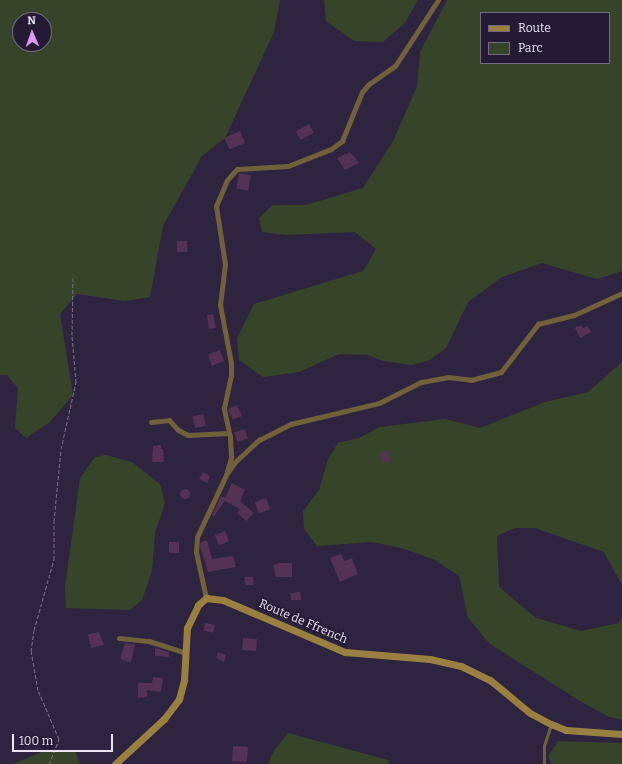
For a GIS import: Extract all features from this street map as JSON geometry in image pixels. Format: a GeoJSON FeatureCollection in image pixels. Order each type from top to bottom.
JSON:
{"type":"FeatureCollection","features":[{"type":"Feature","properties":{"kind":"main road"},"geometry":{"type":"LineString","coordinates":[[115,764],[164,719],[179,699],[184,680],[187,628],[192,615],[206,598]]}},
{"type":"Feature","properties":{"kind":"main road","name":"Route de Ffrench"},"geometry":{"type":"LineString","coordinates":[[206,598],[223,600],[345,652],[430,659],[461,666],[490,680],[530,713],[551,724],[566,730],[622,734]]}},
{"type":"Feature","properties":{"kind":"street"},"geometry":{"type":"LineString","coordinates":[[226,475],[231,457],[229,433],[224,408],[231,375],[231,363],[220,305],[225,264],[216,217],[216,206],[227,180],[237,169],[288,166],[331,149],[342,141],[362,92],[369,84],[395,66],[438,0]]}},
{"type":"Feature","properties":{"kind":"street"},"geometry":{"type":"LineString","coordinates":[[206,598],[196,552],[196,537],[226,475],[235,462],[258,440],[291,424],[379,403],[421,382],[448,377],[471,380],[501,372],[538,324],[574,315],[622,294]]}},
{"type":"Feature","properties":{"kind":"street"},"geometry":{"type":"LineString","coordinates":[[151,422],[169,420],[178,430],[188,435],[229,433]]}},
{"type":"Feature","properties":{"kind":"street"},"geometry":{"type":"LineString","coordinates":[[119,638],[149,641],[185,653]]}},
{"type":"Feature","properties":{"kind":"lane"},"geometry":{"type":"LineString","coordinates":[[544,764],[544,746],[551,724]]}},
{"type":"Feature","properties":{"kind":"path"},"geometry":{"type":"LineString","coordinates":[[49,764],[58,739],[38,690],[31,651],[34,630],[54,559],[54,521],[61,449],[76,382],[72,335],[73,278]]}},
{"type":"Feature","properties":{"kind":"green space"},"geometry":{"type":"Polygon","coordinates":[[[0,0],[280,0],[274,32],[225,138],[202,156],[163,226],[150,297],[125,301],[77,294],[60,314],[73,395],[49,423],[26,438],[15,428],[18,388],[7,375],[0,375],[0,0]]]}},
{"type":"Feature","properties":{"kind":"green space"},"geometry":{"type":"Polygon","coordinates":[[[324,0],[418,0],[405,23],[383,42],[354,41],[326,21],[324,0]]]}},
{"type":"Feature","properties":{"kind":"green space"},"geometry":{"type":"Polygon","coordinates":[[[447,0],[622,0],[622,271],[597,279],[542,263],[502,277],[468,302],[446,348],[430,360],[412,365],[383,361],[368,355],[339,354],[299,372],[263,377],[239,360],[237,338],[254,304],[363,271],[376,249],[355,232],[285,235],[262,232],[259,218],[273,205],[306,205],[363,188],[393,141],[417,87],[420,52],[447,0]]]}},
{"type":"Feature","properties":{"kind":"green space"},"geometry":{"type":"Polygon","coordinates":[[[622,362],[622,585],[604,552],[535,528],[515,528],[497,536],[499,587],[536,618],[581,631],[619,623],[622,617],[622,720],[609,717],[580,701],[490,644],[468,618],[459,576],[435,560],[402,548],[371,542],[317,546],[304,529],[303,511],[319,490],[328,459],[338,443],[359,438],[380,427],[445,419],[480,428],[545,402],[588,392],[622,362]]]}},
{"type":"Feature","properties":{"kind":"green space"},"geometry":{"type":"Polygon","coordinates":[[[106,455],[132,462],[160,484],[165,503],[155,533],[152,571],[142,600],[130,610],[66,608],[65,587],[80,478],[95,457],[106,455]]]}},
{"type":"Feature","properties":{"kind":"green space"},"geometry":{"type":"Polygon","coordinates":[[[288,733],[388,760],[389,764],[268,764],[273,752],[288,733]]]}},
{"type":"Feature","properties":{"kind":"green space"},"geometry":{"type":"Polygon","coordinates":[[[558,741],[622,743],[622,764],[552,764],[548,756],[558,741]]]}},
{"type":"Feature","properties":{"kind":"green space"},"geometry":{"type":"Polygon","coordinates":[[[75,750],[80,764],[13,764],[44,751],[75,750]]]}},
{"type":"Feature","properties":{"kind":"building"},"geometry":{"type":"Polygon","coordinates":[[[309,124],[314,133],[301,140],[296,131],[309,124]]]}},
{"type":"Feature","properties":{"kind":"building"},"geometry":{"type":"Polygon","coordinates":[[[240,131],[245,143],[229,150],[224,138],[240,131]]]}},
{"type":"Feature","properties":{"kind":"building"},"geometry":{"type":"Polygon","coordinates":[[[350,152],[359,163],[345,170],[337,158],[350,152]]]}},
{"type":"Feature","properties":{"kind":"building"},"geometry":{"type":"Polygon","coordinates":[[[239,173],[251,175],[248,191],[236,189],[239,173]]]}},
{"type":"Feature","properties":{"kind":"building"},"geometry":{"type":"Polygon","coordinates":[[[177,241],[187,241],[187,252],[177,252],[177,241]]]}},
{"type":"Feature","properties":{"kind":"building"},"geometry":{"type":"Polygon","coordinates":[[[213,314],[216,328],[209,329],[207,315],[213,314]]]}},
{"type":"Feature","properties":{"kind":"building"},"geometry":{"type":"Polygon","coordinates":[[[581,325],[583,328],[588,326],[591,332],[580,338],[575,328],[581,325]]]}},
{"type":"Feature","properties":{"kind":"building"},"geometry":{"type":"Polygon","coordinates":[[[220,350],[224,361],[212,366],[208,354],[220,350]]]}},
{"type":"Feature","properties":{"kind":"building"},"geometry":{"type":"Polygon","coordinates":[[[237,405],[242,416],[233,420],[228,409],[237,405]]]}},
{"type":"Feature","properties":{"kind":"building"},"geometry":{"type":"Polygon","coordinates":[[[203,414],[206,426],[195,428],[192,417],[203,414]]]}},
{"type":"Feature","properties":{"kind":"building"},"geometry":{"type":"Polygon","coordinates":[[[245,429],[248,439],[237,442],[234,432],[245,429]]]}},
{"type":"Feature","properties":{"kind":"building"},"geometry":{"type":"Polygon","coordinates":[[[161,445],[161,449],[163,449],[164,462],[152,462],[153,446],[161,445]]]}},
{"type":"Feature","properties":{"kind":"building"},"geometry":{"type":"Polygon","coordinates":[[[390,451],[390,462],[381,463],[381,452],[390,451]]]}},
{"type":"Feature","properties":{"kind":"building"},"geometry":{"type":"Polygon","coordinates":[[[203,472],[210,476],[207,483],[199,479],[203,472]]]}},
{"type":"Feature","properties":{"kind":"building"},"geometry":{"type":"Polygon","coordinates":[[[232,483],[245,490],[240,501],[254,513],[246,521],[237,513],[240,509],[225,501],[214,516],[212,515],[221,496],[225,498],[232,483]]]}},
{"type":"Feature","properties":{"kind":"building"},"geometry":{"type":"Polygon","coordinates":[[[183,489],[187,489],[189,490],[189,498],[183,499],[180,496],[180,492],[183,489]]]}},
{"type":"Feature","properties":{"kind":"building"},"geometry":{"type":"Polygon","coordinates":[[[266,498],[270,509],[259,513],[255,502],[266,498]]]}},
{"type":"Feature","properties":{"kind":"building"},"geometry":{"type":"Polygon","coordinates":[[[225,531],[229,541],[219,545],[215,535],[225,531]]]}},
{"type":"Feature","properties":{"kind":"building"},"geometry":{"type":"Polygon","coordinates":[[[207,540],[212,559],[233,556],[236,567],[208,572],[200,546],[201,542],[207,540]]]}},
{"type":"Feature","properties":{"kind":"building"},"geometry":{"type":"Polygon","coordinates":[[[169,542],[179,542],[179,553],[169,553],[169,542]]]}},
{"type":"Feature","properties":{"kind":"building"},"geometry":{"type":"Polygon","coordinates":[[[341,554],[344,561],[352,558],[358,574],[340,582],[330,558],[341,554]]]}},
{"type":"Feature","properties":{"kind":"building"},"geometry":{"type":"Polygon","coordinates":[[[279,563],[292,563],[292,577],[276,577],[273,565],[279,563]]]}},
{"type":"Feature","properties":{"kind":"building"},"geometry":{"type":"Polygon","coordinates":[[[244,577],[253,577],[254,585],[246,585],[244,577]]]}},
{"type":"Feature","properties":{"kind":"building"},"geometry":{"type":"Polygon","coordinates":[[[300,592],[301,600],[291,600],[290,593],[300,592]]]}},
{"type":"Feature","properties":{"kind":"building"},"geometry":{"type":"Polygon","coordinates":[[[205,623],[215,625],[213,633],[203,631],[205,623]]]}},
{"type":"Feature","properties":{"kind":"building"},"geometry":{"type":"Polygon","coordinates":[[[99,632],[104,645],[91,648],[88,634],[99,632]]]}},
{"type":"Feature","properties":{"kind":"building"},"geometry":{"type":"Polygon","coordinates":[[[243,638],[257,639],[256,651],[242,650],[243,638]]]}},
{"type":"Feature","properties":{"kind":"building"},"geometry":{"type":"Polygon","coordinates":[[[125,643],[135,644],[131,663],[120,659],[125,643]]]}},
{"type":"Feature","properties":{"kind":"building"},"geometry":{"type":"Polygon","coordinates":[[[155,648],[169,652],[169,657],[155,656],[155,648]]]}},
{"type":"Feature","properties":{"kind":"building"},"geometry":{"type":"Polygon","coordinates":[[[218,652],[226,655],[224,662],[216,658],[218,652]]]}},
{"type":"Feature","properties":{"kind":"building"},"geometry":{"type":"Polygon","coordinates":[[[153,677],[163,678],[161,692],[147,690],[147,697],[138,698],[138,683],[152,683],[153,677]]]}},
{"type":"Feature","properties":{"kind":"building"},"geometry":{"type":"Polygon","coordinates":[[[233,746],[248,747],[247,762],[232,761],[233,746]]]}}]}
